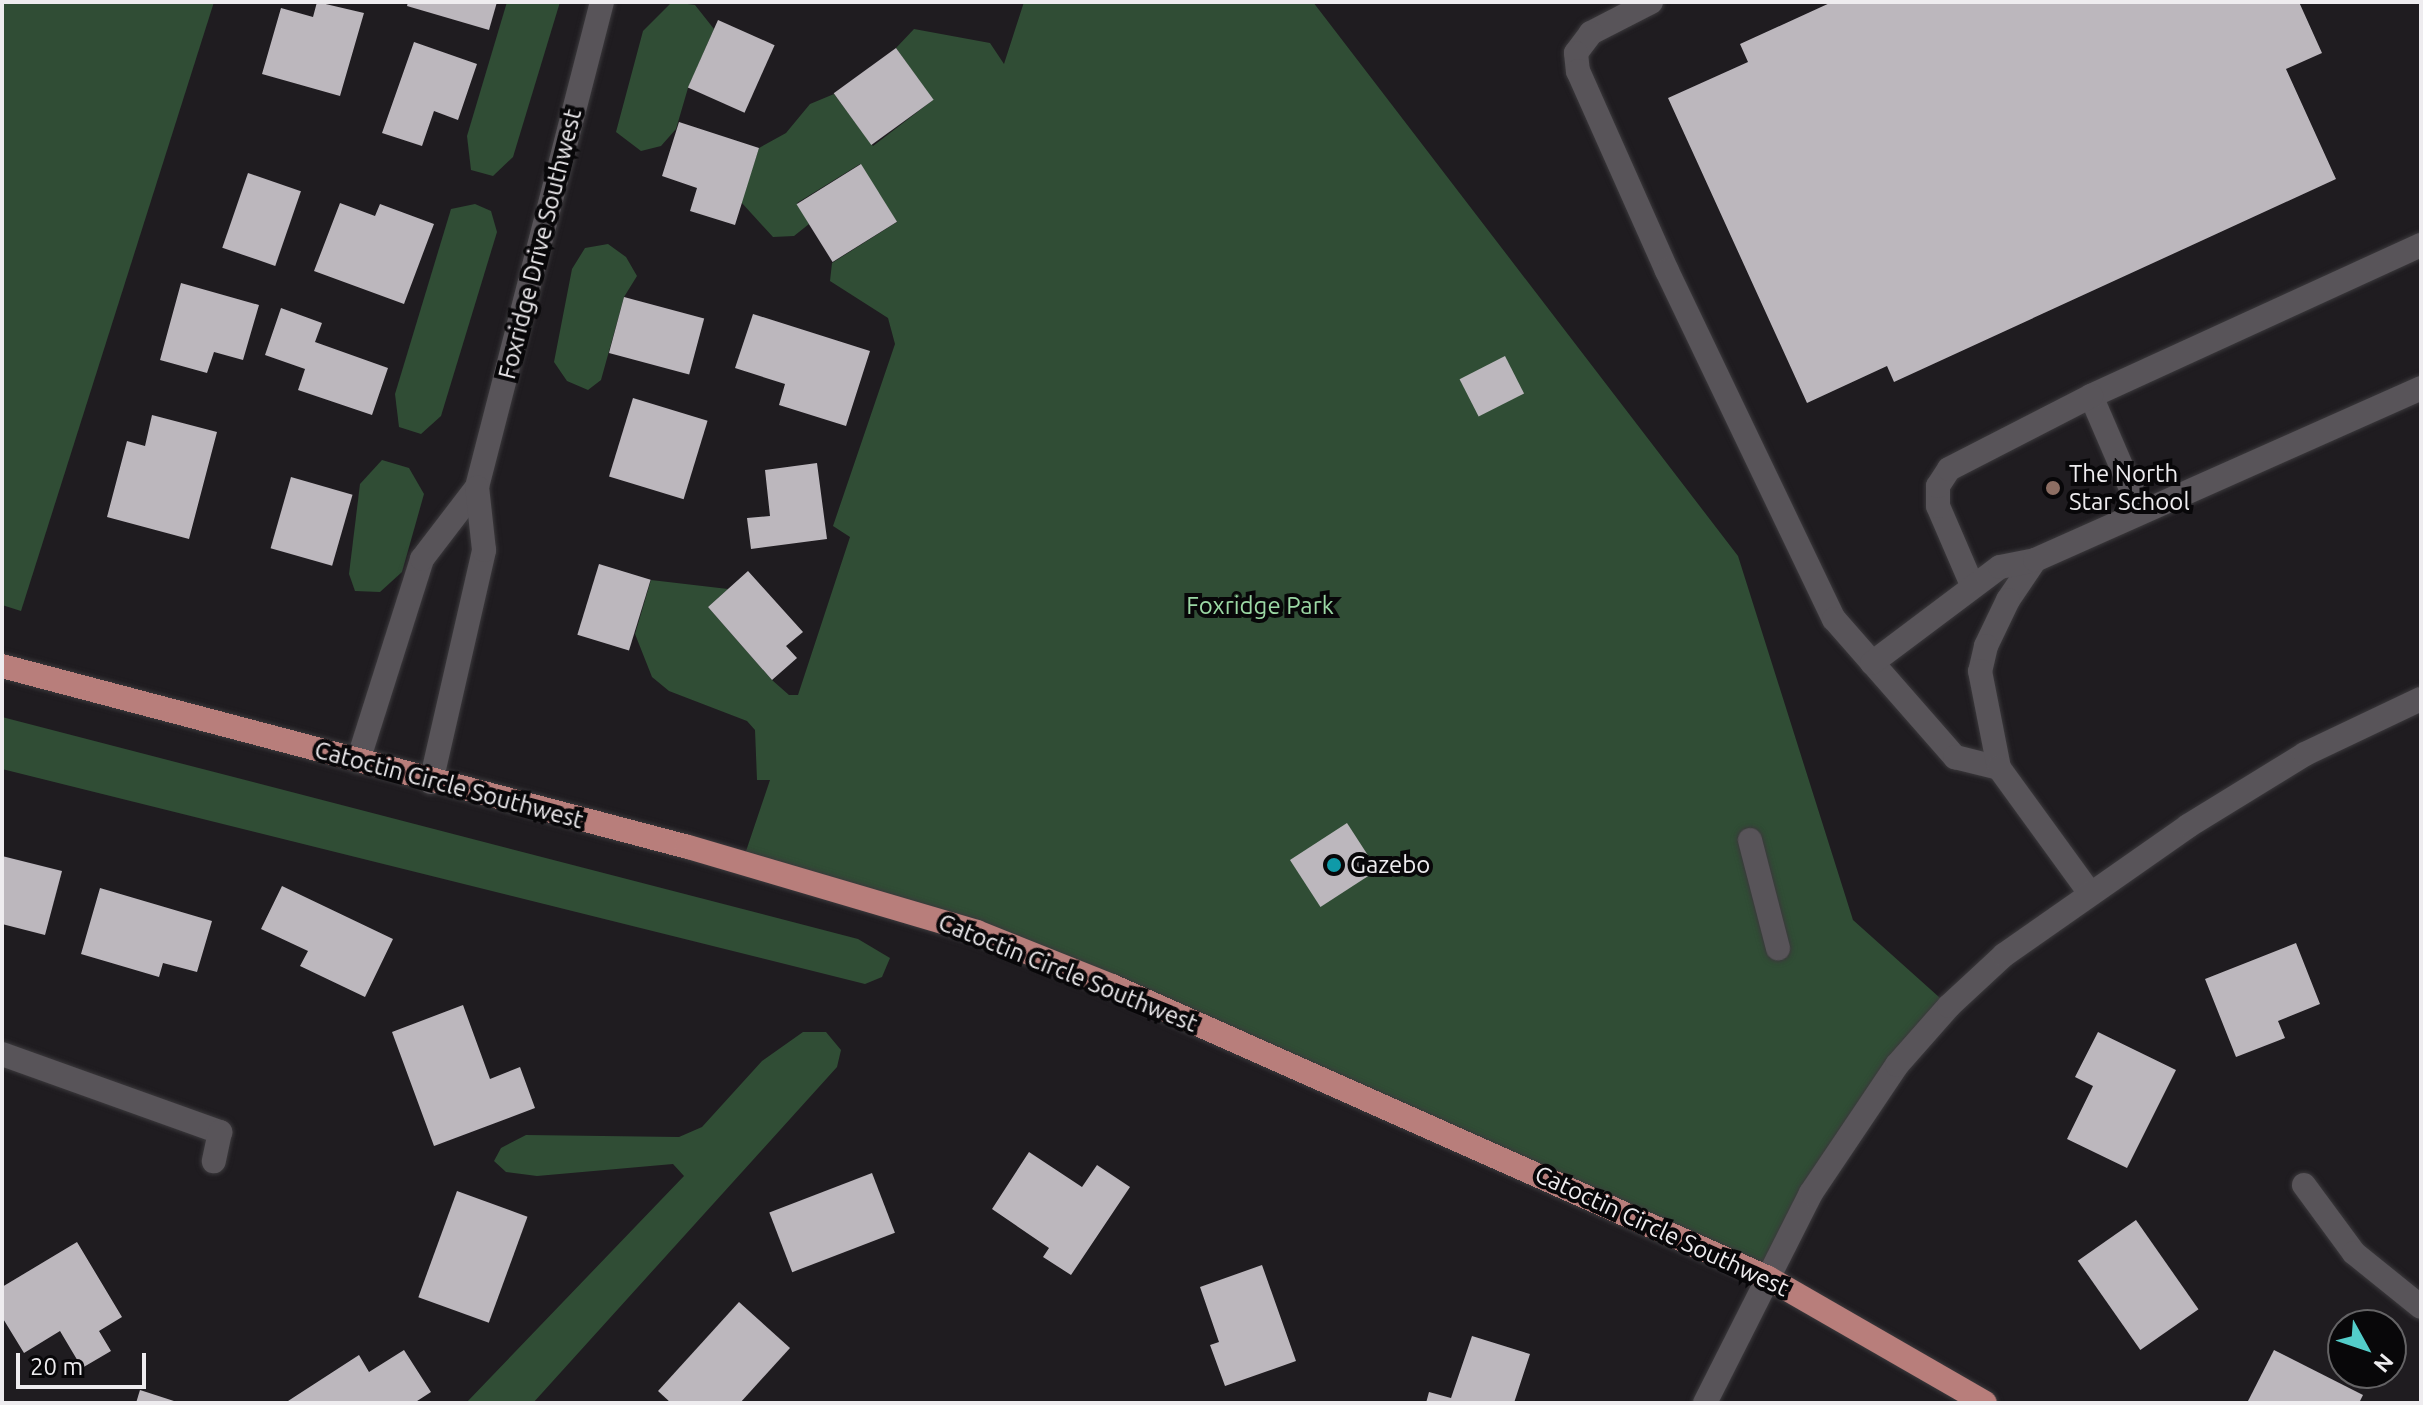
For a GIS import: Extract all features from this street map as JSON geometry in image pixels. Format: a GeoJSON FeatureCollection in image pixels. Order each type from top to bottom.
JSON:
{"type":"FeatureCollection","features":[{"type":"Feature","properties":{"kind":"main road","name":"Catoctin Circle Southwest"},"geometry":{"type":"LineString","coordinates":[[2,666],[431,782],[688,847],[977,932],[1112,986],[1768,1278],[1985,1403]]}},
{"type":"Feature","properties":{"kind":"street","name":"Foxridge Drive Southwest"},"geometry":{"type":"LineString","coordinates":[[431,782],[484,550],[477,487],[602,2]]}},
{"type":"Feature","properties":{"kind":"street"},"geometry":{"type":"LineString","coordinates":[[1651,2],[1591,33],[1576,53],[1578,71],[1762,477],[1834,619],[1955,757],[1999,768]]}},
{"type":"Feature","properties":{"kind":"street"},"geometry":{"type":"LineString","coordinates":[[1972,585],[1938,506],[1944,477],[1974,453],[2421,245]]}},
{"type":"Feature","properties":{"kind":"street"},"geometry":{"type":"LineString","coordinates":[[1872,663],[2000,567],[2035,560],[2421,388]]}},
{"type":"Feature","properties":{"kind":"street"},"geometry":{"type":"LineString","coordinates":[[2091,396],[2141,512]]}},
{"type":"Feature","properties":{"kind":"street","name":"Foxridge Drive Southwest"},"geometry":{"type":"LineString","coordinates":[[358,761],[422,559],[477,487]]}},
{"type":"Feature","properties":{"kind":"street"},"geometry":{"type":"LineString","coordinates":[[2035,560],[2008,600],[1986,646],[1980,671],[1999,768],[2089,892]]}},
{"type":"Feature","properties":{"kind":"street"},"geometry":{"type":"LineString","coordinates":[[1705,1403],[1811,1193],[1897,1065],[2004,955],[2089,892],[2305,754],[2421,699]]}},
{"type":"Feature","properties":{"kind":"street"},"geometry":{"type":"LineString","coordinates":[[1750,840],[1778,948]]}},
{"type":"Feature","properties":{"kind":"street"},"geometry":{"type":"LineString","coordinates":[[2,1054],[220,1132],[214,1161]]}},
{"type":"Feature","properties":{"kind":"street"},"geometry":{"type":"LineString","coordinates":[[2304,1185],[2354,1253],[2421,1307]]}},
{"type":"Feature","properties":{"kind":"green space"},"geometry":{"type":"Polygon","coordinates":[[[2,2],[214,2],[21,611],[2,605],[2,2]]]}},
{"type":"Feature","properties":{"kind":"green space"},"geometry":{"type":"Polygon","coordinates":[[[507,2],[560,2],[513,157],[493,176],[471,170],[467,136],[507,2]]]}},
{"type":"Feature","properties":{"kind":"green space"},"geometry":{"type":"Polygon","coordinates":[[[672,2],[695,5],[714,29],[688,88],[676,129],[661,146],[641,151],[616,132],[643,31],[672,2]]]}},
{"type":"Feature","properties":{"kind":"green space","name":"Foxridge Park"},"geometry":{"type":"Polygon","coordinates":[[[1024,2],[1313,2],[1738,556],[1853,920],[1949,1006],[1768,1278],[977,932],[742,863],[770,780],[757,780],[755,730],[747,721],[669,691],[652,677],[635,634],[651,580],[728,589],[708,607],[772,680],[789,695],[798,695],[850,537],[833,526],[895,344],[888,318],[830,281],[832,263],[897,222],[860,164],[797,203],[809,224],[794,236],[773,237],[741,202],[759,148],[786,133],[810,104],[834,94],[873,146],[933,100],[896,48],[914,29],[990,43],[1004,64],[1024,2]]]}},
{"type":"Feature","properties":{"kind":"green space"},"geometry":{"type":"Polygon","coordinates":[[[475,204],[491,211],[497,232],[441,416],[421,434],[399,427],[395,394],[451,209],[475,204]]]}},
{"type":"Feature","properties":{"kind":"green space"},"geometry":{"type":"Polygon","coordinates":[[[608,244],[626,257],[637,276],[624,297],[601,380],[588,390],[567,381],[554,362],[572,269],[585,248],[608,244]]]}},
{"type":"Feature","properties":{"kind":"green space"},"geometry":{"type":"Polygon","coordinates":[[[382,460],[409,468],[424,494],[402,572],[380,592],[355,591],[349,574],[360,484],[382,460]]]}},
{"type":"Feature","properties":{"kind":"green space"},"geometry":{"type":"Polygon","coordinates":[[[2,717],[858,939],[890,958],[882,977],[865,984],[2,769],[2,717]]]}},
{"type":"Feature","properties":{"kind":"green space"},"geometry":{"type":"Polygon","coordinates":[[[803,1032],[826,1032],[841,1050],[837,1067],[533,1403],[466,1403],[684,1176],[673,1164],[537,1176],[506,1172],[494,1161],[501,1148],[526,1135],[679,1137],[702,1127],[762,1061],[803,1032]]]}},
{"type":"Feature","properties":{"kind":"building"},"geometry":{"type":"Polygon","coordinates":[[[317,2],[364,13],[340,96],[262,74],[281,8],[313,17],[317,2]]]}},
{"type":"Feature","properties":{"kind":"building"},"geometry":{"type":"Polygon","coordinates":[[[408,2],[497,2],[489,30],[407,6],[408,2]]]}},
{"type":"Feature","properties":{"kind":"building"},"geometry":{"type":"Polygon","coordinates":[[[1832,2],[2299,2],[2322,53],[2286,69],[2336,179],[1894,382],[1887,366],[1807,403],[1668,98],[1748,62],[1740,44],[1832,2]]]}},
{"type":"Feature","properties":{"kind":"building"},"geometry":{"type":"Polygon","coordinates":[[[718,20],[775,45],[745,113],[688,88],[718,20]]]}},
{"type":"Feature","properties":{"kind":"building"},"geometry":{"type":"Polygon","coordinates":[[[414,42],[477,64],[458,120],[434,111],[422,146],[382,133],[414,42]]]}},
{"type":"Feature","properties":{"kind":"building"},"geometry":{"type":"Polygon","coordinates":[[[896,48],[934,100],[871,145],[834,93],[896,48]]]}},
{"type":"Feature","properties":{"kind":"building"},"geometry":{"type":"Polygon","coordinates":[[[679,122],[759,148],[735,225],[690,211],[697,188],[662,176],[679,122]]]}},
{"type":"Feature","properties":{"kind":"building"},"geometry":{"type":"Polygon","coordinates":[[[861,164],[897,222],[833,262],[797,204],[861,164]]]}},
{"type":"Feature","properties":{"kind":"building"},"geometry":{"type":"Polygon","coordinates":[[[248,173],[301,191],[275,266],[222,248],[248,173]]]}},
{"type":"Feature","properties":{"kind":"building"},"geometry":{"type":"Polygon","coordinates":[[[340,203],[375,216],[380,204],[434,224],[404,304],[314,271],[340,203]]]}},
{"type":"Feature","properties":{"kind":"building"},"geometry":{"type":"Polygon","coordinates":[[[181,283],[259,305],[243,360],[214,352],[207,373],[160,360],[181,283]]]}},
{"type":"Feature","properties":{"kind":"building"},"geometry":{"type":"Polygon","coordinates":[[[624,297],[704,318],[689,375],[609,353],[624,297]]]}},
{"type":"Feature","properties":{"kind":"building"},"geometry":{"type":"Polygon","coordinates":[[[281,308],[322,323],[315,342],[388,368],[372,415],[298,390],[305,369],[265,355],[281,308]]]}},
{"type":"Feature","properties":{"kind":"building"},"geometry":{"type":"Polygon","coordinates":[[[753,314],[870,351],[846,426],[779,405],[785,384],[735,368],[753,314]]]}},
{"type":"Feature","properties":{"kind":"building"},"geometry":{"type":"Polygon","coordinates":[[[1505,356],[1524,393],[1479,417],[1460,379],[1505,356]]]}},
{"type":"Feature","properties":{"kind":"building"},"geometry":{"type":"Polygon","coordinates":[[[633,398],[708,421],[684,499],[609,476],[633,398]]]}},
{"type":"Feature","properties":{"kind":"building"},"geometry":{"type":"Polygon","coordinates":[[[152,415],[217,432],[189,539],[107,517],[127,441],[145,446],[152,415]]]}},
{"type":"Feature","properties":{"kind":"building"},"geometry":{"type":"Polygon","coordinates":[[[817,463],[827,539],[751,549],[747,518],[770,516],[765,470],[817,463]]]}},
{"type":"Feature","properties":{"kind":"building"},"geometry":{"type":"Polygon","coordinates":[[[291,477],[353,495],[332,566],[271,548],[291,477]]]}},
{"type":"Feature","properties":{"kind":"building"},"geometry":{"type":"Polygon","coordinates":[[[599,564],[651,580],[629,651],[577,635],[599,564]]]}},
{"type":"Feature","properties":{"kind":"building"},"geometry":{"type":"Polygon","coordinates":[[[748,571],[803,632],[786,646],[797,658],[772,680],[708,607],[748,571]]]}},
{"type":"Feature","properties":{"kind":"building","name":"Gazebo"},"geometry":{"type":"Polygon","coordinates":[[[1347,823],[1377,870],[1320,907],[1290,860],[1347,823]]]}},
{"type":"Feature","properties":{"kind":"building"},"geometry":{"type":"Polygon","coordinates":[[[2,856],[62,871],[45,935],[2,924],[2,856]]]}},
{"type":"Feature","properties":{"kind":"building"},"geometry":{"type":"Polygon","coordinates":[[[282,886],[393,939],[365,997],[300,966],[308,951],[261,929],[282,886]]]}},
{"type":"Feature","properties":{"kind":"building"},"geometry":{"type":"Polygon","coordinates":[[[100,888],[212,921],[197,972],[163,963],[159,977],[81,954],[100,888]]]}},
{"type":"Feature","properties":{"kind":"building"},"geometry":{"type":"Polygon","coordinates":[[[2296,943],[2320,1004],[2278,1021],[2285,1038],[2236,1057],[2205,979],[2296,943]]]}},
{"type":"Feature","properties":{"kind":"building"},"geometry":{"type":"Polygon","coordinates":[[[463,1005],[490,1079],[520,1067],[535,1108],[434,1146],[392,1032],[463,1005]]]}},
{"type":"Feature","properties":{"kind":"building"},"geometry":{"type":"Polygon","coordinates":[[[2098,1032],[2176,1070],[2127,1168],[2067,1139],[2093,1086],[2075,1077],[2098,1032]]]}},
{"type":"Feature","properties":{"kind":"building"},"geometry":{"type":"Polygon","coordinates":[[[1029,1152],[1082,1187],[1097,1165],[1130,1187],[1071,1275],[1043,1257],[1049,1248],[992,1209],[1029,1152]]]}},
{"type":"Feature","properties":{"kind":"building"},"geometry":{"type":"Polygon","coordinates":[[[872,1173],[895,1233],[792,1272],[769,1212],[872,1173]]]}},
{"type":"Feature","properties":{"kind":"building"},"geometry":{"type":"Polygon","coordinates":[[[457,1191],[527,1217],[489,1323],[418,1297],[457,1191]]]}},
{"type":"Feature","properties":{"kind":"building"},"geometry":{"type":"Polygon","coordinates":[[[2136,1220],[2199,1309],[2140,1350],[2078,1261],[2136,1220]]]}},
{"type":"Feature","properties":{"kind":"building"},"geometry":{"type":"Polygon","coordinates":[[[77,1242],[122,1317],[99,1331],[111,1351],[82,1368],[60,1331],[24,1353],[2,1317],[2,1287],[77,1242]]]}},
{"type":"Feature","properties":{"kind":"building"},"geometry":{"type":"Polygon","coordinates":[[[1262,1265],[1296,1361],[1225,1386],[1210,1345],[1219,1342],[1200,1287],[1262,1265]]]}},
{"type":"Feature","properties":{"kind":"building"},"geometry":{"type":"Polygon","coordinates":[[[739,1302],[790,1348],[740,1403],[671,1403],[658,1391],[739,1302]]]}},
{"type":"Feature","properties":{"kind":"building"},"geometry":{"type":"Polygon","coordinates":[[[1472,1336],[1530,1354],[1514,1403],[1426,1403],[1429,1392],[1451,1398],[1472,1336]]]}},
{"type":"Feature","properties":{"kind":"building"},"geometry":{"type":"Polygon","coordinates":[[[404,1350],[431,1392],[414,1403],[288,1401],[359,1355],[369,1372],[404,1350]]]}},
{"type":"Feature","properties":{"kind":"building"},"geometry":{"type":"Polygon","coordinates":[[[2274,1350],[2327,1377],[2327,1389],[2351,1389],[2363,1395],[2359,1403],[2247,1403],[2274,1350]]]}},
{"type":"Feature","properties":{"kind":"building"},"geometry":{"type":"Polygon","coordinates":[[[140,1390],[177,1402],[177,1403],[136,1403],[140,1390]]]}},
{"type":"Feature","properties":{"kind":"place","name":"The North Star School"},"geometry":{"type":"Point","coordinates":[2053,488]}},
{"type":"Feature","properties":{"kind":"place","name":"Gazebo"},"geometry":{"type":"Point","coordinates":[1334,865]}}]}
